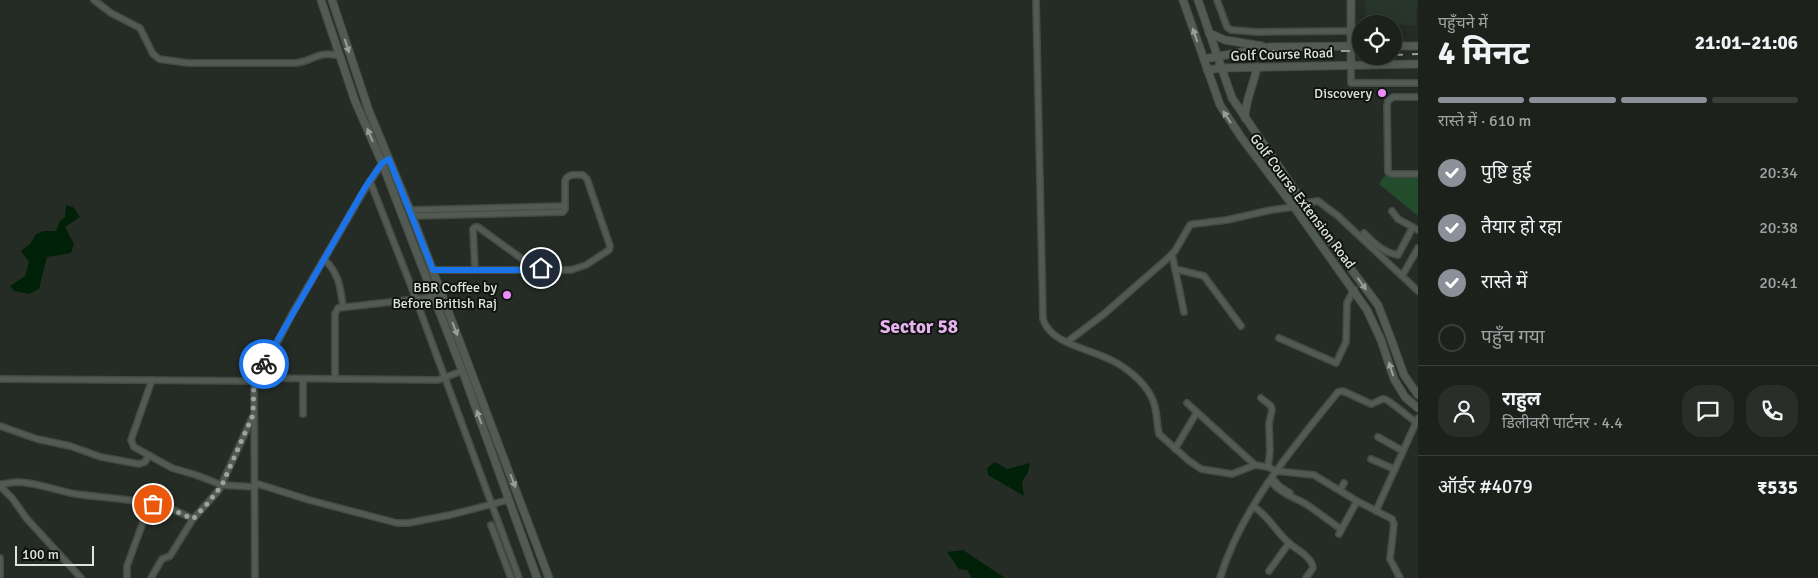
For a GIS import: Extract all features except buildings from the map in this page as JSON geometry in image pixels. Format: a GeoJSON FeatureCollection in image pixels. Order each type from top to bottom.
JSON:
{"type":"FeatureCollection","features":[{"type":"Feature","properties":{"kind":"main road"},"geometry":{"type":"LineString","coordinates":[[321,0],[355,100],[382,163],[462,370],[537,578]]}},
{"type":"Feature","properties":{"kind":"main road"},"geometry":{"type":"LineString","coordinates":[[332,0],[360,85],[433,270],[548,578]]}},
{"type":"Feature","properties":{"kind":"main road","name":"Golf Course Extension Road"},"geometry":{"type":"LineString","coordinates":[[1183,0],[1220,105],[1241,137],[1354,290],[1367,310],[1381,340],[1394,379],[1405,397],[1418,408]]}},
{"type":"Feature","properties":{"kind":"main road","name":"Golf Course Extension Road"},"geometry":{"type":"LineString","coordinates":[[1198,0],[1232,98],[1327,237],[1378,305],[1404,375],[1414,392],[1418,395]]}},
{"type":"Feature","properties":{"kind":"main road"},"geometry":{"type":"LineString","coordinates":[[1351,0],[1351,64]]}},
{"type":"Feature","properties":{"kind":"main road"},"geometry":{"type":"LineString","coordinates":[[1210,33],[1225,40],[1241,44],[1270,47]]}},
{"type":"Feature","properties":{"kind":"main road","name":"Golf Course Road"},"geometry":{"type":"LineString","coordinates":[[1204,59],[1270,47],[1351,46]]}},
{"type":"Feature","properties":{"kind":"main road"},"geometry":{"type":"LineString","coordinates":[[1402,46],[1418,46]]}},
{"type":"Feature","properties":{"kind":"main road","name":"Golf Course Road"},"geometry":{"type":"LineString","coordinates":[[1207,70],[1351,64],[1418,64]]}},
{"type":"Feature","properties":{"kind":"main road"},"geometry":{"type":"LineString","coordinates":[[1245,119],[1246,107],[1257,67]]}},
{"type":"Feature","properties":{"kind":"street"},"geometry":{"type":"LineString","coordinates":[[94,0],[111,13],[140,28],[153,54],[159,59],[188,63],[301,62],[320,54],[340,56]]}},
{"type":"Feature","properties":{"kind":"street"},"geometry":{"type":"LineString","coordinates":[[1036,0],[1044,320],[1049,332],[1067,342],[1115,362],[1140,382],[1156,407],[1158,434],[1197,467],[1204,470],[1232,474],[1255,465],[1268,467],[1276,471],[1314,475],[1394,521],[1390,559],[1400,578]]}},
{"type":"Feature","properties":{"kind":"street"},"geometry":{"type":"LineString","coordinates":[[1217,0],[1227,27],[1230,30],[1258,32],[1350,31]]}},
{"type":"Feature","properties":{"kind":"street"},"geometry":{"type":"LineString","coordinates":[[1351,64],[1351,83],[1418,83]]}},
{"type":"Feature","properties":{"kind":"street"},"geometry":{"type":"LineString","coordinates":[[1418,97],[1393,97],[1388,101],[1387,106],[1388,172],[1391,174],[1418,174]]}},
{"type":"Feature","properties":{"kind":"street"},"geometry":{"type":"LineString","coordinates":[[255,578],[254,380],[370,181],[382,163],[389,159]]}},
{"type":"Feature","properties":{"kind":"street"},"geometry":{"type":"LineString","coordinates":[[411,213],[531,210],[564,212],[566,177],[569,175],[584,175],[610,248],[586,265],[565,270],[433,270]]}},
{"type":"Feature","properties":{"kind":"street"},"geometry":{"type":"LineString","coordinates":[[370,181],[519,578]]}},
{"type":"Feature","properties":{"kind":"street"},"geometry":{"type":"LineString","coordinates":[[1067,342],[1104,314],[1172,254],[1179,245],[1186,230],[1194,224],[1219,222],[1318,201],[1348,224],[1418,291]]}},
{"type":"Feature","properties":{"kind":"street"},"geometry":{"type":"LineString","coordinates":[[1364,233],[1380,248],[1398,255],[1415,229],[1398,219],[1392,211]]}},
{"type":"Feature","properties":{"kind":"street"},"geometry":{"type":"LineString","coordinates":[[475,270],[474,229],[478,227],[532,266],[540,267],[542,270]]}},
{"type":"Feature","properties":{"kind":"street"},"geometry":{"type":"LineString","coordinates":[[1402,276],[1415,259],[1418,248]]}},
{"type":"Feature","properties":{"kind":"street"},"geometry":{"type":"LineString","coordinates":[[1172,254],[1184,312]]}},
{"type":"Feature","properties":{"kind":"street"},"geometry":{"type":"LineString","coordinates":[[324,259],[338,279],[342,306]]}},
{"type":"Feature","properties":{"kind":"street"},"geometry":{"type":"LineString","coordinates":[[1175,268],[1204,276],[1235,321],[1241,326]]}},
{"type":"Feature","properties":{"kind":"street"},"geometry":{"type":"LineString","coordinates":[[1278,338],[1336,363],[1346,342],[1347,303],[1354,290]]}},
{"type":"Feature","properties":{"kind":"street"},"geometry":{"type":"LineString","coordinates":[[336,378],[335,314],[338,308],[342,306],[434,298]]}},
{"type":"Feature","properties":{"kind":"street"},"geometry":{"type":"LineString","coordinates":[[0,379],[254,380],[336,378],[438,380],[462,370]]}},
{"type":"Feature","properties":{"kind":"street"},"geometry":{"type":"LineString","coordinates":[[303,378],[303,414]]}},
{"type":"Feature","properties":{"kind":"street"},"geometry":{"type":"LineString","coordinates":[[152,380],[131,440],[134,447],[172,468],[222,485],[255,485],[397,523],[414,522],[508,500]]}},
{"type":"Feature","properties":{"kind":"street"},"geometry":{"type":"LineString","coordinates":[[1220,578],[1225,560],[1239,531],[1276,471],[1340,391],[1370,403],[1387,399],[1403,414],[1417,420],[1376,511]]}},
{"type":"Feature","properties":{"kind":"street"},"geometry":{"type":"LineString","coordinates":[[1262,398],[1271,406],[1272,410],[1269,424],[1270,451],[1268,467]]}},
{"type":"Feature","properties":{"kind":"street"},"geometry":{"type":"LineString","coordinates":[[1187,403],[1255,465]]}},
{"type":"Feature","properties":{"kind":"street"},"geometry":{"type":"LineString","coordinates":[[1175,448],[1197,412]]}},
{"type":"Feature","properties":{"kind":"street"},"geometry":{"type":"LineString","coordinates":[[151,578],[162,559],[170,556],[193,519],[222,485],[253,415]]}},
{"type":"Feature","properties":{"kind":"street"},"geometry":{"type":"LineString","coordinates":[[0,426],[37,439],[70,446],[101,457],[139,464],[145,462],[149,455]]}},
{"type":"Feature","properties":{"kind":"street"},"geometry":{"type":"LineString","coordinates":[[1378,437],[1403,450]]}},
{"type":"Feature","properties":{"kind":"street"},"geometry":{"type":"LineString","coordinates":[[1371,459],[1394,469]]}},
{"type":"Feature","properties":{"kind":"street"},"geometry":{"type":"LineString","coordinates":[[1271,479],[1290,493]]}},
{"type":"Feature","properties":{"kind":"street"},"geometry":{"type":"LineString","coordinates":[[1271,479],[1275,487],[1283,494],[1303,502],[1340,532],[1357,501]]}},
{"type":"Feature","properties":{"kind":"street"},"geometry":{"type":"LineString","coordinates":[[0,485],[21,482],[79,494],[124,500],[133,499],[174,510],[193,519]]}},
{"type":"Feature","properties":{"kind":"street"},"geometry":{"type":"LineString","coordinates":[[1340,490],[1344,483]]}},
{"type":"Feature","properties":{"kind":"street"},"geometry":{"type":"LineString","coordinates":[[0,485],[27,519],[80,578]]}},
{"type":"Feature","properties":{"kind":"street"},"geometry":{"type":"LineString","coordinates":[[127,578],[127,566],[150,503]]}},
{"type":"Feature","properties":{"kind":"street"},"geometry":{"type":"LineString","coordinates":[[1254,507],[1266,515],[1277,531],[1312,564],[1313,568],[1306,578]]}},
{"type":"Feature","properties":{"kind":"street"},"geometry":{"type":"LineString","coordinates":[[491,525],[511,578]]}},
{"type":"Feature","properties":{"kind":"street"},"geometry":{"type":"LineString","coordinates":[[1269,571],[1289,543]]}},
{"type":"Feature","properties":{"kind":"street"},"geometry":{"type":"LineString","coordinates":[[0,558],[0,578]]}},
{"type":"Feature","properties":{"kind":"shaded area"},"geometry":{"type":"Polygon","coordinates":[[[1365,0],[1418,0],[1416,25],[1402,25],[1402,15],[1366,15],[1365,0]]]}},
{"type":"Feature","properties":{"kind":"shaded area"},"geometry":{"type":"Polygon","coordinates":[[[1386,174],[1418,176],[1418,216],[1379,184],[1386,174]]]}},
{"type":"Feature","properties":{"kind":"shaded area"},"geometry":{"type":"Polygon","coordinates":[[[66,205],[73,207],[80,217],[65,227],[74,244],[71,253],[47,257],[39,289],[29,294],[14,291],[10,286],[25,276],[29,262],[21,251],[30,244],[36,234],[44,231],[56,231],[60,221],[65,217],[66,205]]]}},
{"type":"Feature","properties":{"kind":"shaded area"},"geometry":{"type":"Polygon","coordinates":[[[995,462],[1007,469],[1030,463],[1028,472],[1022,482],[1024,496],[988,475],[987,468],[995,462]]]}},
{"type":"Feature","properties":{"kind":"shaded area"},"geometry":{"type":"Polygon","coordinates":[[[963,550],[1005,578],[972,578],[967,570],[959,569],[947,552],[963,550]]]}},
{"type":"Feature","properties":{"kind":"railway"},"geometry":{"type":"LineString","coordinates":[[1269,51],[1352,51]]}},
{"type":"Feature","properties":{"kind":"railway"},"geometry":{"type":"LineString","coordinates":[[1402,55],[1418,54]]}},
{"type":"Feature","properties":{"kind":"way so far"},"geometry":{"type":"LineString","coordinates":[[153,504],[168,508],[193,519],[219,490],[253,415],[254,381],[264,364]]}},
{"type":"Feature","properties":{"kind":"place","name":"Discovery"},"geometry":{"type":"Point","coordinates":[1382,93]}},
{"type":"Feature","properties":{"kind":"place","name":"BBR Coffee by Before British Raj"},"geometry":{"type":"Point","coordinates":[507,295]}},
{"type":"Feature","properties":{"kind":"district","name":"Sector 58"},"geometry":{"type":"Point","coordinates":[919,326]}},
{"type":"Feature","properties":{"kind":"route"},"geometry":{"type":"LineString","coordinates":[[264,364],[366,186],[382,163],[389,159],[433,270],[542,270],[541,268]]}}]}
